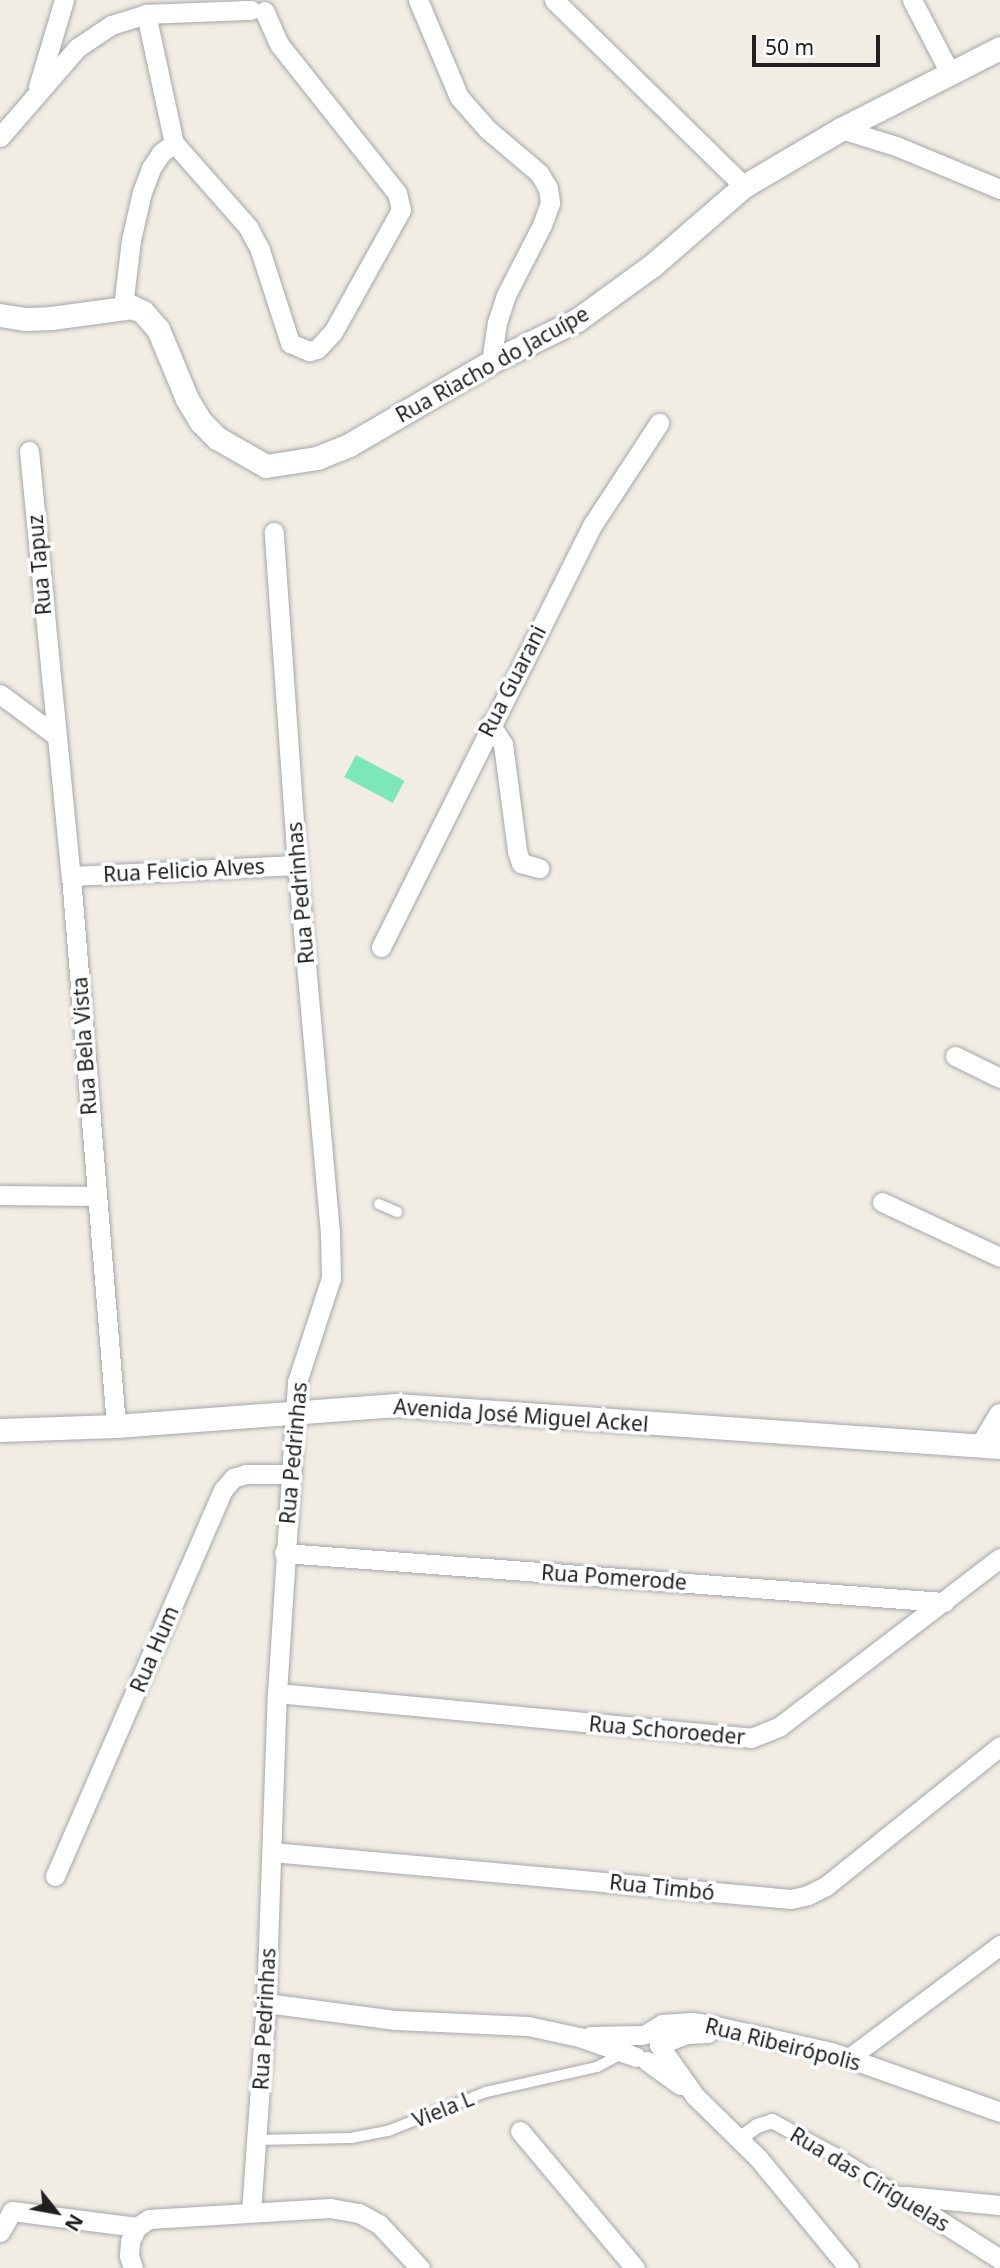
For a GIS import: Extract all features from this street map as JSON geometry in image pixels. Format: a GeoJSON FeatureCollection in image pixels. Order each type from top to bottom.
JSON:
{"type":"FeatureCollection","features":[{"type":"Feature","properties":{"kind":"street"},"geometry":{"type":"LineString","coordinates":[[35,95],[64,0]]}},
{"type":"Feature","properties":{"kind":"street"},"geometry":{"type":"LineString","coordinates":[[418,0],[459,97],[487,129],[539,173],[548,188],[550,203],[542,225],[506,295],[497,322],[491,362]]}},
{"type":"Feature","properties":{"kind":"street"},"geometry":{"type":"LineString","coordinates":[[554,0],[744,186]]}},
{"type":"Feature","properties":{"kind":"street"},"geometry":{"type":"LineString","coordinates":[[912,0],[950,73]]}},
{"type":"Feature","properties":{"kind":"street"},"geometry":{"type":"LineString","coordinates":[[0,137],[77,48],[111,25],[146,14],[257,5],[279,44],[397,193],[401,211],[333,332],[317,349],[303,351],[290,343],[260,250],[248,227],[174,143],[146,14]]}},
{"type":"Feature","properties":{"kind":"street","name":"Rua Riacho do Jacuípe"},"geometry":{"type":"LineString","coordinates":[[123,307],[143,312],[158,329],[187,399],[201,422],[236,452],[266,466],[317,458],[349,445],[491,362],[577,320],[653,265],[744,186],[841,129],[1000,47]]}},
{"type":"Feature","properties":{"kind":"street"},"geometry":{"type":"LineString","coordinates":[[841,129],[896,146],[1000,189]]}},
{"type":"Feature","properties":{"kind":"street"},"geometry":{"type":"LineString","coordinates":[[0,315],[26,319],[51,318],[123,307],[131,240],[142,192],[151,168],[161,153],[174,143]]}},
{"type":"Feature","properties":{"kind":"street","name":"Rua Guarani"},"geometry":{"type":"LineString","coordinates":[[381,947],[593,524],[659,423]]}},
{"type":"Feature","properties":{"kind":"street","name":"Rua Tapuz"},"geometry":{"type":"LineString","coordinates":[[29,451],[55,735]]}},
{"type":"Feature","properties":{"kind":"street","name":"Rua Pedrinhas"},"geometry":{"type":"LineString","coordinates":[[251,2212],[266,2003],[277,1693],[295,1414],[299,1371],[331,1278],[330,1233],[297,865],[274,532]]}},
{"type":"Feature","properties":{"kind":"street"},"geometry":{"type":"LineString","coordinates":[[5,698],[39,701],[47,691],[50,679]]}},
{"type":"Feature","properties":{"kind":"street"},"geometry":{"type":"LineString","coordinates":[[5,698],[55,735]]}},
{"type":"Feature","properties":{"kind":"street"},"geometry":{"type":"LineString","coordinates":[[491,724],[503,744],[517,851],[521,863],[539,868]]}},
{"type":"Feature","properties":{"kind":"street","name":"Rua Bela Vista"},"geometry":{"type":"LineString","coordinates":[[55,735],[71,876],[95,1196],[116,1426]]}},
{"type":"Feature","properties":{"kind":"street","name":"Rua Felicio Alves"},"geometry":{"type":"LineString","coordinates":[[71,876],[297,865]]}},
{"type":"Feature","properties":{"kind":"street"},"geometry":{"type":"LineString","coordinates":[[955,1056],[1000,1078]]}},
{"type":"Feature","properties":{"kind":"street"},"geometry":{"type":"LineString","coordinates":[[0,1195],[95,1196]]}},
{"type":"Feature","properties":{"kind":"street"},"geometry":{"type":"LineString","coordinates":[[882,1202],[1000,1257]]}},
{"type":"Feature","properties":{"kind":"street","name":"Avenida José Miguel Ackel"},"geometry":{"type":"LineString","coordinates":[[0,1430],[116,1426],[396,1405],[991,1446]]}},
{"type":"Feature","properties":{"kind":"street"},"geometry":{"type":"LineString","coordinates":[[991,1446],[1000,1415]]}},
{"type":"Feature","properties":{"kind":"street","name":"Rua Hum"},"geometry":{"type":"LineString","coordinates":[[55,1876],[223,1490],[233,1478],[246,1474],[292,1474]]}},
{"type":"Feature","properties":{"kind":"street","name":"Rua Pomerode"},"geometry":{"type":"LineString","coordinates":[[284,1553],[944,1602]]}},
{"type":"Feature","properties":{"kind":"street","name":"Rua Schoroeder"},"geometry":{"type":"LineString","coordinates":[[277,1693],[751,1738],[780,1726],[1000,1558]]}},
{"type":"Feature","properties":{"kind":"street","name":"Rua Timbó"},"geometry":{"type":"LineString","coordinates":[[272,1852],[790,1899],[808,1895],[827,1886],[1000,1746]]}},
{"type":"Feature","properties":{"kind":"street"},"geometry":{"type":"LineString","coordinates":[[849,2058],[1000,1945]]}},
{"type":"Feature","properties":{"kind":"street"},"geometry":{"type":"LineString","coordinates":[[266,2003],[396,2020],[528,2026],[642,2048],[759,2159],[848,2268]]}},
{"type":"Feature","properties":{"kind":"street","name":"Rua Ribeirópolis"},"geometry":{"type":"LineString","coordinates":[[642,2048],[687,2034],[728,2029],[849,2058],[1000,2112]]}},
{"type":"Feature","properties":{"kind":"street","name":"Rua das Ciriguelas"},"geometry":{"type":"LineString","coordinates":[[738,2140],[757,2126],[772,2121],[901,2196],[1000,2259]]}},
{"type":"Feature","properties":{"kind":"street"},"geometry":{"type":"LineString","coordinates":[[520,2131],[635,2268]]}},
{"type":"Feature","properties":{"kind":"street"},"geometry":{"type":"LineString","coordinates":[[901,2196],[1000,2205]]}},
{"type":"Feature","properties":{"kind":"street"},"geometry":{"type":"LineString","coordinates":[[134,2268],[128,2256],[130,2241],[137,2227],[149,2219],[330,2208],[359,2213],[379,2224],[420,2268]]}},
{"type":"Feature","properties":{"kind":"street"},"geometry":{"type":"LineString","coordinates":[[0,2232],[6,2211],[137,2227]]}},
{"type":"Feature","properties":{"kind":"lane"},"geometry":{"type":"LineString","coordinates":[[379,1204],[397,1212]]}},
{"type":"Feature","properties":{"kind":"lane","name":"Viela L"},"geometry":{"type":"LineString","coordinates":[[256,2140],[351,2138],[388,2131],[486,2092],[597,2067],[642,2048]]}},
{"type":"Feature","properties":{"kind":"green space"},"geometry":{"type":"Polygon","coordinates":[[[356,755],[405,781],[393,803],[344,777],[356,755]]]}}]}
